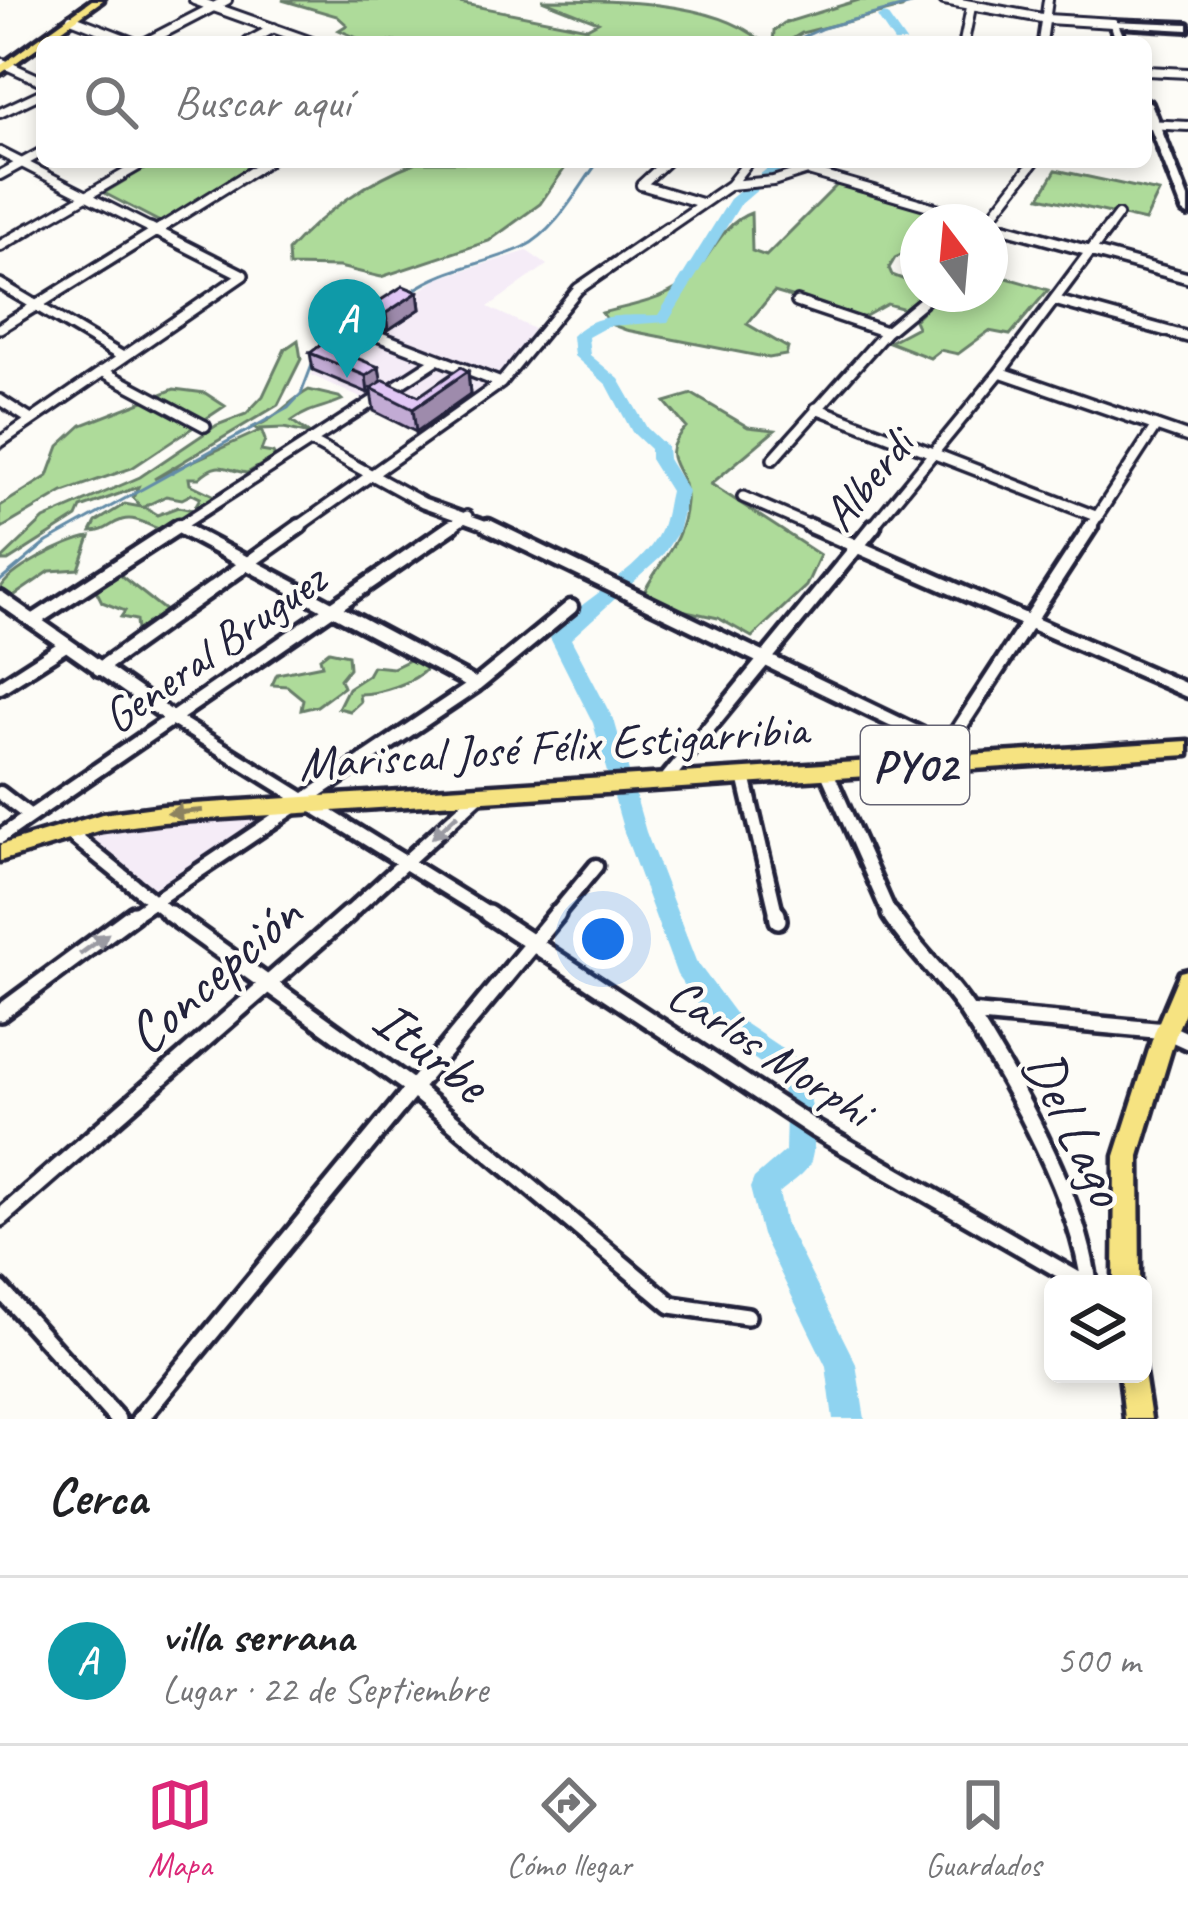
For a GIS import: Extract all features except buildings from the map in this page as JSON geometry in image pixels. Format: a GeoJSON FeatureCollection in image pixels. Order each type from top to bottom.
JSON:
{"type":"FeatureCollection","features":[{"type":"Feature","properties":{"kind":"main road"},"geometry":{"type":"LineString","coordinates":[[45,36],[97,0]]}},
{"type":"Feature","properties":{"kind":"main road"},"geometry":{"type":"LineString","coordinates":[[2,66],[36,42]]}},
{"type":"Feature","properties":{"kind":"main road","name":"Mariscal José Félix Estigarribia"},"geometry":{"type":"LineString","coordinates":[[0,853],[67,831],[129,818],[302,802],[665,782],[950,755],[1188,748]]}},
{"type":"Feature","properties":{"kind":"main road"},"geometry":{"type":"LineString","coordinates":[[1126,1275],[1127,1156],[1177,1035],[1188,980]]}},
{"type":"Feature","properties":{"kind":"main road"},"geometry":{"type":"LineString","coordinates":[[1134,1383],[1138,1419]]}},
{"type":"Feature","properties":{"kind":"street"},"geometry":{"type":"LineString","coordinates":[[194,0],[296,36]]}},
{"type":"Feature","properties":{"kind":"street"},"geometry":{"type":"LineString","coordinates":[[157,36],[227,0]]}},
{"type":"Feature","properties":{"kind":"street"},"geometry":{"type":"LineString","coordinates":[[944,0],[1047,20],[1188,26]]}},
{"type":"Feature","properties":{"kind":"street"},"geometry":{"type":"LineString","coordinates":[[1043,36],[1048,0]]}},
{"type":"Feature","properties":{"kind":"street"},"geometry":{"type":"LineString","coordinates":[[965,36],[971,7]]}},
{"type":"Feature","properties":{"kind":"street"},"geometry":{"type":"LineString","coordinates":[[71,18],[118,36]]}},
{"type":"Feature","properties":{"kind":"street"},"geometry":{"type":"LineString","coordinates":[[1113,23],[1118,36]]}},
{"type":"Feature","properties":{"kind":"street"},"geometry":{"type":"LineString","coordinates":[[259,36],[274,28]]}},
{"type":"Feature","properties":{"kind":"street"},"geometry":{"type":"LineString","coordinates":[[2,66],[36,79]]}},
{"type":"Feature","properties":{"kind":"street"},"geometry":{"type":"LineString","coordinates":[[1152,70],[1188,73]]}},
{"type":"Feature","properties":{"kind":"street"},"geometry":{"type":"LineString","coordinates":[[0,113],[36,96]]}},
{"type":"Feature","properties":{"kind":"street"},"geometry":{"type":"LineString","coordinates":[[1152,124],[1188,126]]}},
{"type":"Feature","properties":{"kind":"street"},"geometry":{"type":"LineString","coordinates":[[1152,128],[1183,188],[1188,212]]}},
{"type":"Feature","properties":{"kind":"street"},"geometry":{"type":"LineString","coordinates":[[0,152],[244,275],[0,442]]}},
{"type":"Feature","properties":{"kind":"street"},"geometry":{"type":"LineString","coordinates":[[0,175],[36,155]]}},
{"type":"Feature","properties":{"kind":"street"},"geometry":{"type":"LineString","coordinates":[[0,246],[136,168]]}},
{"type":"Feature","properties":{"kind":"street"},"geometry":{"type":"LineString","coordinates":[[0,328],[258,168]]}},
{"type":"Feature","properties":{"kind":"street"},"geometry":{"type":"LineString","coordinates":[[659,168],[641,184],[701,203]]}},
{"type":"Feature","properties":{"kind":"street"},"geometry":{"type":"LineString","coordinates":[[99,669],[501,383],[556,310],[578,289],[730,185],[743,168]]}},
{"type":"Feature","properties":{"kind":"street"},"geometry":{"type":"LineString","coordinates":[[730,185],[820,168]]}},
{"type":"Feature","properties":{"kind":"street"},"geometry":{"type":"LineString","coordinates":[[1001,204],[1029,168]]}},
{"type":"Feature","properties":{"kind":"street"},"geometry":{"type":"LineString","coordinates":[[811,172],[924,204]]}},
{"type":"Feature","properties":{"kind":"street","name":"Alberdi"},"geometry":{"type":"LineString","coordinates":[[665,782],[1000,372],[1118,215]]}},
{"type":"Feature","properties":{"kind":"street"},"geometry":{"type":"LineString","coordinates":[[1008,228],[1188,278]]}},
{"type":"Feature","properties":{"kind":"street"},"geometry":{"type":"LineString","coordinates":[[0,284],[123,357]]}},
{"type":"Feature","properties":{"kind":"street"},"geometry":{"type":"LineString","coordinates":[[1054,300],[1188,337]]}},
{"type":"Feature","properties":{"kind":"street"},"geometry":{"type":"LineString","coordinates":[[797,302],[886,332]]}},
{"type":"Feature","properties":{"kind":"street"},"geometry":{"type":"LineString","coordinates":[[773,459],[886,332],[910,312]]}},
{"type":"Feature","properties":{"kind":"street"},"geometry":{"type":"LineString","coordinates":[[362,330],[501,383]]}},
{"type":"Feature","properties":{"kind":"street"},"geometry":{"type":"LineString","coordinates":[[36,619],[437,358]]}},
{"type":"Feature","properties":{"kind":"street"},"geometry":{"type":"LineString","coordinates":[[102,371],[205,426]]}},
{"type":"Feature","properties":{"kind":"street"},"geometry":{"type":"LineString","coordinates":[[1000,372],[1188,437]]}},
{"type":"Feature","properties":{"kind":"street"},"geometry":{"type":"LineString","coordinates":[[0,400],[31,420]]}},
{"type":"Feature","properties":{"kind":"street"},"geometry":{"type":"LineString","coordinates":[[816,408],[1098,517]]}},
{"type":"Feature","properties":{"kind":"street"},"geometry":{"type":"LineString","coordinates":[[310,441],[423,503],[467,516],[950,755],[1029,621],[1156,426]]}},
{"type":"Feature","properties":{"kind":"street"},"geometry":{"type":"LineString","coordinates":[[743,496],[1188,691]]}},
{"type":"Feature","properties":{"kind":"street","name":"General Bruguez"},"geometry":{"type":"LineString","coordinates":[[0,837],[467,516]]}},
{"type":"Feature","properties":{"kind":"street"},"geometry":{"type":"LineString","coordinates":[[179,527],[476,685]]}},
{"type":"Feature","properties":{"kind":"street","name":"Carlos Morphi"},"geometry":{"type":"LineString","coordinates":[[0,598],[173,718],[302,802],[408,861],[815,1129],[1071,1275]]}},
{"type":"Feature","properties":{"kind":"street"},"geometry":{"type":"LineString","coordinates":[[0,1013],[153,901],[476,685],[571,607]]}},
{"type":"Feature","properties":{"kind":"street"},"geometry":{"type":"LineString","coordinates":[[0,687],[64,646]]}},
{"type":"Feature","properties":{"kind":"street","name":"Del Lago"},"geometry":{"type":"LineString","coordinates":[[826,770],[892,918],[969,1012],[1069,1199],[1086,1275]]}},
{"type":"Feature","properties":{"kind":"street"},"geometry":{"type":"LineString","coordinates":[[744,776],[778,920]]}},
{"type":"Feature","properties":{"kind":"street","name":"Concepción"},"geometry":{"type":"LineString","coordinates":[[0,1219],[270,985],[482,791]]}},
{"type":"Feature","properties":{"kind":"street"},"geometry":{"type":"LineString","coordinates":[[0,793],[30,816]]}},
{"type":"Feature","properties":{"kind":"street","name":"Iturbe"},"geometry":{"type":"LineString","coordinates":[[67,831],[153,901],[410,1086],[671,1305],[747,1316]]}},
{"type":"Feature","properties":{"kind":"street"},"geometry":{"type":"LineString","coordinates":[[140,1419],[596,866]]}},
{"type":"Feature","properties":{"kind":"street"},"geometry":{"type":"LineString","coordinates":[[969,1012],[1177,1035]]}},
{"type":"Feature","properties":{"kind":"street"},"geometry":{"type":"LineString","coordinates":[[0,1289],[117,1419]]}},
{"type":"Feature","properties":{"kind":"shaded area"},"geometry":{"type":"Polygon","coordinates":[[[527,251],[547,265],[488,307],[534,329],[500,378],[425,428],[311,375],[329,350],[439,278],[527,251]]]}},
{"type":"Feature","properties":{"kind":"shaded area"},"geometry":{"type":"Polygon","coordinates":[[[279,810],[157,890],[78,831],[279,810]]]}},
{"type":"Feature","properties":{"kind":"green space"},"geometry":{"type":"Polygon","coordinates":[[[282,0],[444,0],[587,28],[598,22],[542,0],[628,2],[716,17],[754,36],[352,36],[339,30],[347,25],[337,16],[282,0]]]}},
{"type":"Feature","properties":{"kind":"green space"},"geometry":{"type":"Polygon","coordinates":[[[859,0],[910,0],[902,8],[797,36],[774,36],[784,23],[859,0]]]}},
{"type":"Feature","properties":{"kind":"green space"},"geometry":{"type":"Polygon","coordinates":[[[146,168],[250,168],[162,223],[104,193],[146,168]]]}},
{"type":"Feature","properties":{"kind":"green space"},"geometry":{"type":"Polygon","coordinates":[[[404,168],[565,168],[540,204],[489,241],[381,277],[339,267],[289,266],[288,251],[301,237],[382,178],[404,168]]]}},
{"type":"Feature","properties":{"kind":"green space"},"geometry":{"type":"Polygon","coordinates":[[[1056,170],[1159,192],[1145,221],[1040,197],[1056,170]]]}},
{"type":"Feature","properties":{"kind":"green space"},"geometry":{"type":"Polygon","coordinates":[[[839,183],[909,204],[900,204],[900,256],[889,268],[900,278],[900,308],[887,304],[862,318],[774,292],[747,324],[788,348],[786,355],[769,358],[626,330],[610,324],[602,313],[673,291],[699,268],[725,232],[751,213],[752,251],[766,256],[839,183]]]}},
{"type":"Feature","properties":{"kind":"green space"},"geometry":{"type":"Polygon","coordinates":[[[1008,278],[1048,290],[1010,335],[989,331],[958,354],[940,350],[930,358],[889,342],[917,327],[914,320],[922,312],[1008,312],[1008,278]]]}},
{"type":"Feature","properties":{"kind":"green space"},"geometry":{"type":"Polygon","coordinates":[[[298,340],[301,359],[278,405],[154,479],[259,431],[254,427],[309,390],[339,397],[342,400],[292,421],[310,434],[261,429],[265,440],[261,451],[275,457],[247,473],[218,467],[189,478],[190,484],[215,496],[200,507],[196,505],[200,498],[192,494],[182,499],[166,496],[144,507],[157,515],[178,507],[194,510],[162,530],[127,519],[91,532],[96,522],[125,504],[141,507],[133,498],[138,487],[81,508],[77,517],[8,561],[0,561],[44,519],[140,477],[217,425],[246,414],[263,396],[285,349],[298,340]]]}},
{"type":"Feature","properties":{"kind":"green space"},"geometry":{"type":"Polygon","coordinates":[[[174,389],[205,393],[225,406],[132,468],[63,492],[0,529],[0,506],[48,476],[59,446],[82,425],[174,389]]]}},
{"type":"Feature","properties":{"kind":"green space"},"geometry":{"type":"Polygon","coordinates":[[[692,394],[748,427],[775,430],[711,484],[820,555],[806,586],[752,637],[718,618],[640,601],[684,518],[685,490],[672,448],[686,427],[665,402],[692,394]]]}},
{"type":"Feature","properties":{"kind":"green space"},"geometry":{"type":"Polygon","coordinates":[[[90,537],[79,569],[50,571],[9,599],[0,590],[39,558],[90,537]]]}},
{"type":"Feature","properties":{"kind":"green space"},"geometry":{"type":"Polygon","coordinates":[[[120,575],[167,612],[166,619],[137,631],[136,620],[121,617],[125,611],[102,602],[94,586],[120,575]]]}},
{"type":"Feature","properties":{"kind":"green space"},"geometry":{"type":"Polygon","coordinates":[[[329,651],[348,655],[349,668],[340,679],[343,687],[317,706],[301,710],[303,699],[287,686],[272,685],[277,674],[322,665],[320,658],[329,651]]]}},
{"type":"Feature","properties":{"kind":"green space"},"geometry":{"type":"Polygon","coordinates":[[[414,658],[428,667],[415,678],[359,694],[360,702],[350,711],[338,708],[348,688],[373,666],[393,668],[414,658]]]}},
{"type":"Feature","properties":{"kind":"waterway"},"geometry":{"type":"LineString","coordinates":[[805,36],[926,0]]}},
{"type":"Feature","properties":{"kind":"waterway"},"geometry":{"type":"LineString","coordinates":[[883,17],[896,36]]}},
{"type":"Feature","properties":{"kind":"waterway"},"geometry":{"type":"LineString","coordinates":[[411,292],[536,240],[594,168]]}},
{"type":"Feature","properties":{"kind":"waterway"},"geometry":{"type":"LineString","coordinates":[[776,168],[735,202],[663,319],[608,321],[580,336],[582,356],[620,391],[641,432],[658,447],[659,459],[679,491],[671,527],[655,552],[560,638],[604,723],[635,832],[686,967],[731,1028],[792,1070],[799,1157],[764,1188],[772,1225],[841,1364],[849,1419]]}},
{"type":"Feature","properties":{"kind":"waterway"},"geometry":{"type":"LineString","coordinates":[[326,349],[372,316]]}},
{"type":"Feature","properties":{"kind":"waterway"},"geometry":{"type":"LineString","coordinates":[[0,581],[47,542],[288,408],[301,394],[312,365]]}},
{"type":"Feature","properties":{"kind":"place","name":"villa serrana"},"geometry":{"type":"Point","coordinates":[347,378]}}]}
